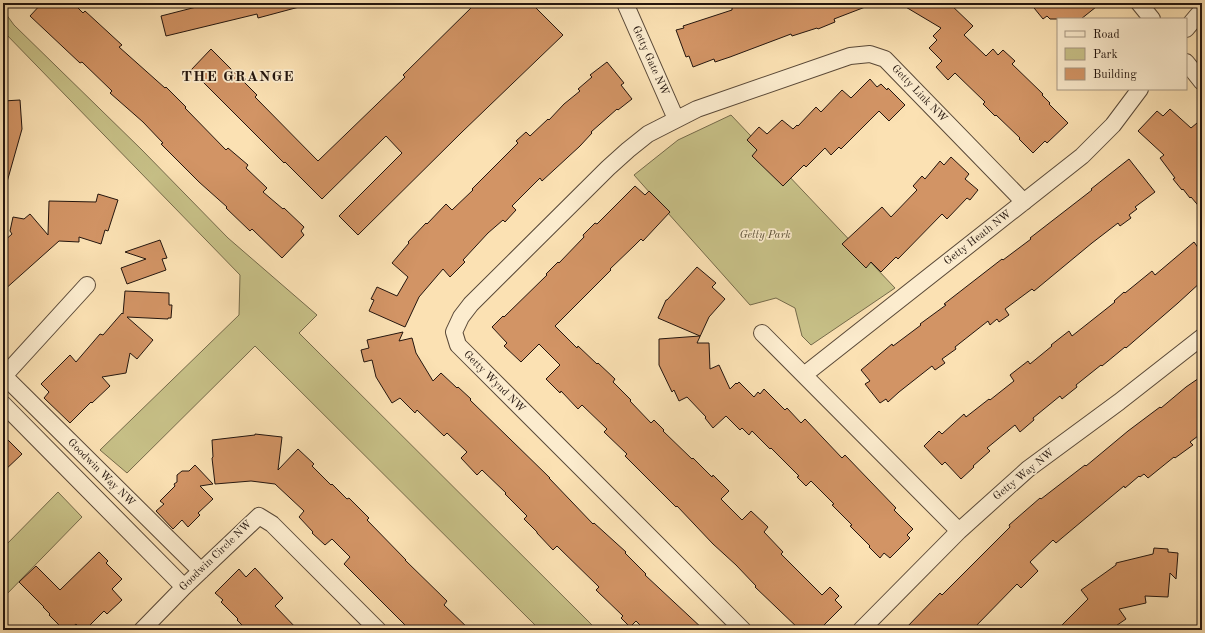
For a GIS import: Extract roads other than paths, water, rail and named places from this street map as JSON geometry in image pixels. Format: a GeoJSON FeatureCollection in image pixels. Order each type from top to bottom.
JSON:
{"type":"FeatureCollection","features":[{"type":"Feature","properties":{"kind":"street","name":"Getty Gate NW"},"geometry":{"type":"LineString","coordinates":[[625,3],[676,119]]}},
{"type":"Feature","properties":{"kind":"street"},"geometry":{"type":"LineString","coordinates":[[1139,3],[1151,18]]}},
{"type":"Feature","properties":{"kind":"street"},"geometry":{"type":"LineString","coordinates":[[1187,28],[1202,10]]}},
{"type":"Feature","properties":{"kind":"street","name":"Getty Link NW"},"geometry":{"type":"LineString","coordinates":[[676,119],[697,109],[850,56],[870,54],[885,59],[1024,202]]}},
{"type":"Feature","properties":{"kind":"street"},"geometry":{"type":"LineString","coordinates":[[1187,63],[1202,82]]}},
{"type":"Feature","properties":{"kind":"street","name":"Getty Heath NW"},"geometry":{"type":"LineString","coordinates":[[804,375],[1082,156],[1113,125],[1139,90]]}},
{"type":"Feature","properties":{"kind":"street","name":"Getty Wynd NW"},"geometry":{"type":"LineString","coordinates":[[676,119],[648,134],[608,168],[471,304],[461,317],[454,332],[458,345],[743,630]]}},
{"type":"Feature","properties":{"kind":"street"},"geometry":{"type":"LineString","coordinates":[[3,376],[87,285]]}},
{"type":"Feature","properties":{"kind":"street"},"geometry":{"type":"LineString","coordinates":[[762,333],[959,531]]}},
{"type":"Feature","properties":{"kind":"street","name":"Getty Way NW"},"geometry":{"type":"LineString","coordinates":[[861,630],[959,531],[1028,469],[1119,402],[1202,337]]}},
{"type":"Feature","properties":{"kind":"street","name":"Goodwin Way NW"},"geometry":{"type":"LineString","coordinates":[[3,376],[200,571]]}},
{"type":"Feature","properties":{"kind":"street","name":"Goodwin Way NW"},"geometry":{"type":"LineString","coordinates":[[3,404],[184,587]]}},
{"type":"Feature","properties":{"kind":"street","name":"Goodwin Circle NW"},"geometry":{"type":"LineString","coordinates":[[142,630],[200,571],[259,516],[272,524],[378,630]]}},
{"type":"Feature","properties":{"kind":"district","name":"THE GRANGE"},"geometry":{"type":"Point","coordinates":[238,77]}},
{"type":"Feature","properties":{"kind":"park label","name":"Getty Park"},"geometry":{"type":"Point","coordinates":[765,235]}}]}
